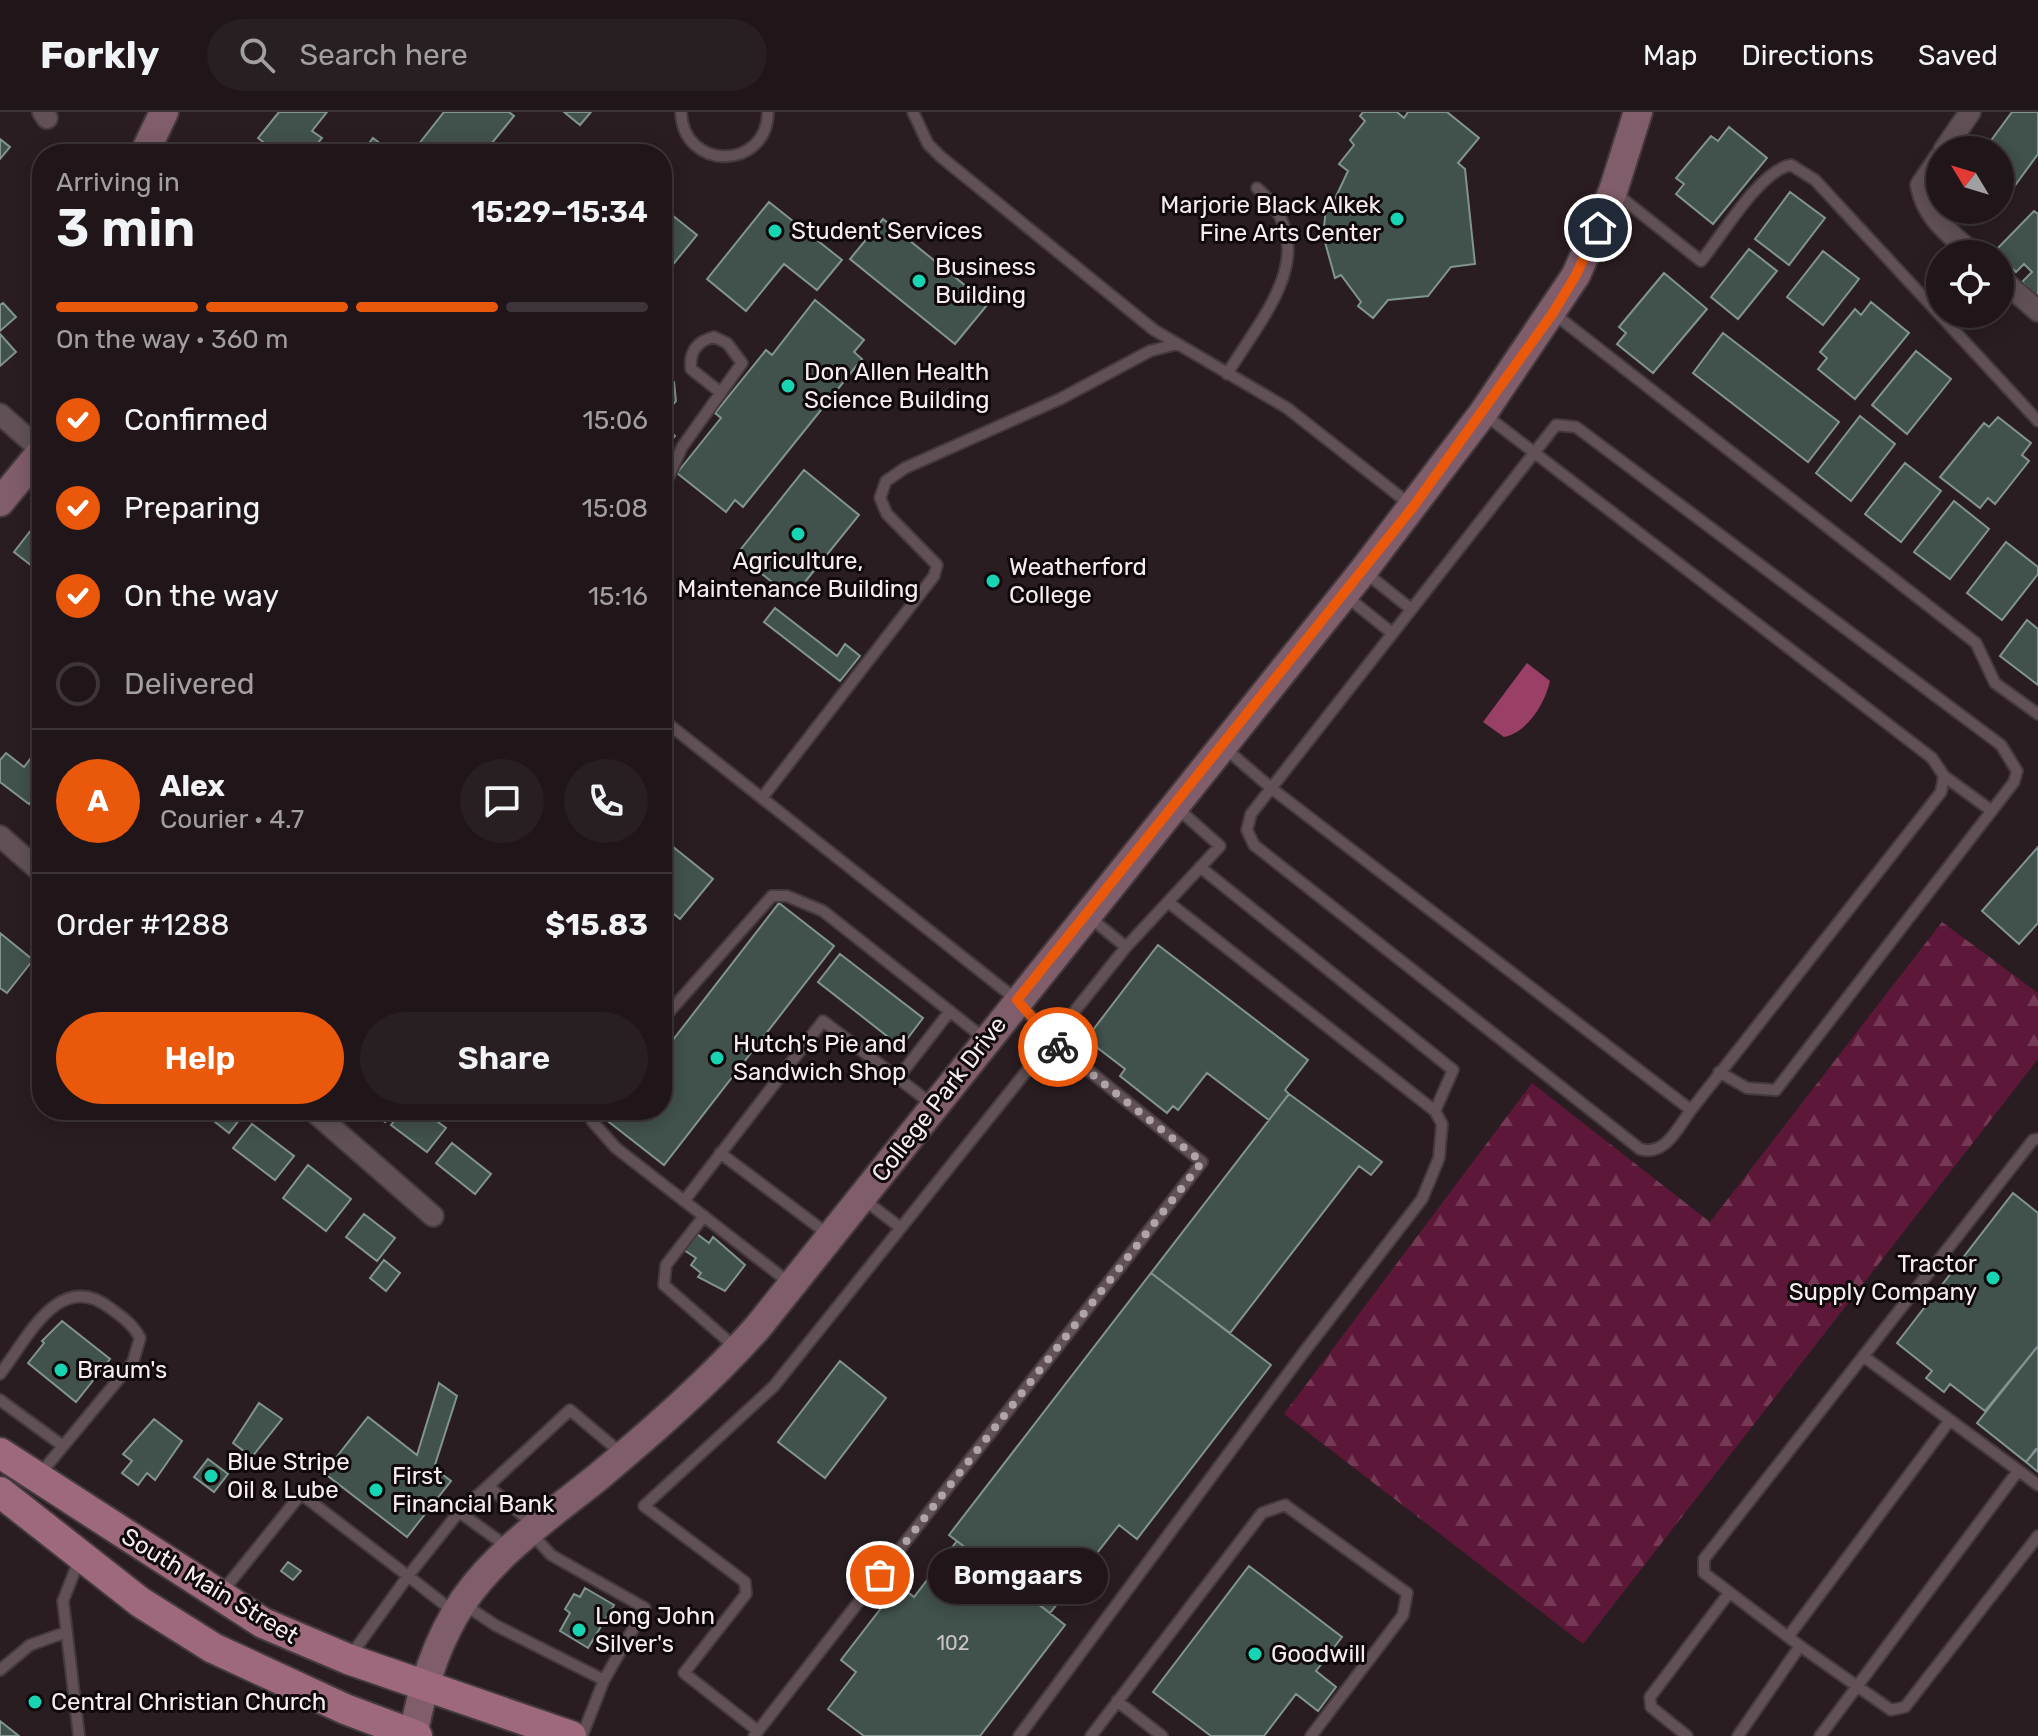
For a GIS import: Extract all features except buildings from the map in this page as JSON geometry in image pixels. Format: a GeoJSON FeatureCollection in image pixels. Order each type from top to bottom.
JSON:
{"type":"FeatureCollection","features":[{"type":"Feature","properties":{"kind":"main road","name":"South Main Street"},"geometry":{"type":"LineString","coordinates":[[0,1453],[218,1597],[263,1623],[348,1659],[571,1736]]}},
{"type":"Feature","properties":{"kind":"main road","name":"South Main Street"},"geometry":{"type":"LineString","coordinates":[[0,1492],[140,1602],[213,1648],[345,1709],[414,1735]]}},
{"type":"Feature","properties":{"kind":"street"},"geometry":{"type":"LineString","coordinates":[[148,144],[164,112]]}},
{"type":"Feature","properties":{"kind":"street","name":"College Park Drive"},"geometry":{"type":"LineString","coordinates":[[1621,112],[1623,153]]}},
{"type":"Feature","properties":{"kind":"street","name":"College Park Drive"},"geometry":{"type":"LineString","coordinates":[[414,1735],[423,1686],[459,1608],[526,1536],[623,1455],[738,1350],[1413,507],[1483,413],[1576,275],[1613,191],[1638,112]]}},
{"type":"Feature","properties":{"kind":"street"},"geometry":{"type":"LineString","coordinates":[[1954,136],[1970,112]]}},
{"type":"Feature","properties":{"kind":"street"},"geometry":{"type":"LineString","coordinates":[[1926,178],[1921,185],[1926,207]]}},
{"type":"Feature","properties":{"kind":"street"},"geometry":{"type":"LineString","coordinates":[[1940,224],[1957,240]]}},
{"type":"Feature","properties":{"kind":"street"},"geometry":{"type":"LineString","coordinates":[[2014,290],[2038,311]]}},
{"type":"Feature","properties":{"kind":"street"},"geometry":{"type":"LineString","coordinates":[[0,414],[32,442]]}},
{"type":"Feature","properties":{"kind":"street"},"geometry":{"type":"LineString","coordinates":[[0,502],[32,463]]}},
{"type":"Feature","properties":{"kind":"street"},"geometry":{"type":"LineString","coordinates":[[0,836],[32,864]]}},
{"type":"Feature","properties":{"kind":"street"},"geometry":{"type":"LineString","coordinates":[[323,1120],[433,1216]]}},
{"type":"Feature","properties":{"kind":"lane"},"geometry":{"type":"LineString","coordinates":[[681,112],[689,140],[703,152],[721,158],[740,155],[756,144],[766,129],[768,112]]}},
{"type":"Feature","properties":{"kind":"lane"},"geometry":{"type":"LineString","coordinates":[[913,112],[928,144],[941,157],[1154,330],[1309,424],[1413,507]]}},
{"type":"Feature","properties":{"kind":"lane"},"geometry":{"type":"LineString","coordinates":[[1613,191],[1701,261],[1764,182],[1779,167],[1791,165],[1815,180],[2038,421]]}},
{"type":"Feature","properties":{"kind":"lane"},"geometry":{"type":"LineString","coordinates":[[1227,374],[1277,293],[1288,267],[1289,241],[1283,220],[1271,200],[1257,188]]}},
{"type":"Feature","properties":{"kind":"lane"},"geometry":{"type":"LineString","coordinates":[[1553,313],[1976,643],[1995,683],[2038,714]]}},
{"type":"Feature","properties":{"kind":"lane"},"geometry":{"type":"LineString","coordinates":[[672,470],[682,447],[742,363],[727,343],[714,337],[697,345],[690,357],[691,369],[720,392]]}},
{"type":"Feature","properties":{"kind":"lane"},"geometry":{"type":"LineString","coordinates":[[762,798],[934,576],[937,565],[887,514],[880,498],[886,481],[905,468],[1060,399],[1150,351],[1177,344]]}},
{"type":"Feature","properties":{"kind":"lane"},"geometry":{"type":"LineString","coordinates":[[1483,413],[1932,758],[1944,776],[1992,811]]}},
{"type":"Feature","properties":{"kind":"lane"},"geometry":{"type":"LineString","coordinates":[[1719,1072],[1747,1088],[1776,1090],[2014,782],[2017,771],[2001,745],[1576,427],[1556,425],[1532,453],[1251,814],[1247,830],[1254,845],[1640,1149],[1647,1151],[1661,1147],[1691,1110],[1719,1072],[1941,792],[1944,776]]}},
{"type":"Feature","properties":{"kind":"lane"},"geometry":{"type":"LineString","coordinates":[[1363,571],[1411,609]]}},
{"type":"Feature","properties":{"kind":"lane"},"geometry":{"type":"LineString","coordinates":[[1344,595],[1392,633]]}},
{"type":"Feature","properties":{"kind":"lane"},"geometry":{"type":"LineString","coordinates":[[672,727],[1017,1000],[1052,1041],[1202,1162],[756,1734],[684,1673],[746,1594],[745,1582],[644,1506],[774,1386],[1052,1041],[1126,947],[1220,846],[1175,806]]}},
{"type":"Feature","properties":{"kind":"lane"},"geometry":{"type":"LineString","coordinates":[[1223,747],[1271,788],[1691,1110]]}},
{"type":"Feature","properties":{"kind":"lane"},"geometry":{"type":"LineString","coordinates":[[1200,867],[1453,1070],[1435,1111]]}},
{"type":"Feature","properties":{"kind":"lane"},"geometry":{"type":"LineString","coordinates":[[672,1009],[772,896],[787,896],[823,911],[986,1039]]}},
{"type":"Feature","properties":{"kind":"lane"},"geometry":{"type":"LineString","coordinates":[[1019,1736],[1295,1364],[1422,1199],[1439,1158],[1442,1124],[1435,1111],[1168,902]]}},
{"type":"Feature","properties":{"kind":"lane"},"geometry":{"type":"LineString","coordinates":[[1087,915],[1126,947]]}},
{"type":"Feature","properties":{"kind":"lane"},"geometry":{"type":"LineString","coordinates":[[898,1078],[950,1011]]}},
{"type":"Feature","properties":{"kind":"lane"},"geometry":{"type":"LineString","coordinates":[[684,1201],[823,1021],[933,1105]]}},
{"type":"Feature","properties":{"kind":"lane"},"geometry":{"type":"LineString","coordinates":[[592,1120],[616,1148],[793,1285]]}},
{"type":"Feature","properties":{"kind":"lane"},"geometry":{"type":"LineString","coordinates":[[2038,1139],[2033,1140],[1704,1559],[1704,1573],[1891,1710],[1905,1707],[2038,1536]]}},
{"type":"Feature","properties":{"kind":"lane"},"geometry":{"type":"LineString","coordinates":[[720,1153],[831,1236]]}},
{"type":"Feature","properties":{"kind":"lane"},"geometry":{"type":"LineString","coordinates":[[861,1198],[901,1228]]}},
{"type":"Feature","properties":{"kind":"lane"},"geometry":{"type":"LineString","coordinates":[[704,1216],[666,1265],[664,1285],[738,1350]]}},
{"type":"Feature","properties":{"kind":"lane"},"geometry":{"type":"LineString","coordinates":[[0,1374],[57,1303],[73,1293],[95,1296],[134,1326],[140,1338],[133,1362],[36,1478]]}},
{"type":"Feature","properties":{"kind":"lane"},"geometry":{"type":"LineString","coordinates":[[1863,1356],[2038,1485]]}},
{"type":"Feature","properties":{"kind":"lane"},"geometry":{"type":"LineString","coordinates":[[0,1400],[63,1446]]}},
{"type":"Feature","properties":{"kind":"lane"},"geometry":{"type":"LineString","coordinates":[[348,1659],[459,1512],[570,1410],[623,1455]]}},
{"type":"Feature","properties":{"kind":"lane"},"geometry":{"type":"LineString","coordinates":[[1788,1637],[1950,1420]]}},
{"type":"Feature","properties":{"kind":"lane"},"geometry":{"type":"LineString","coordinates":[[1820,1736],[2018,1471]]}},
{"type":"Feature","properties":{"kind":"lane"},"geometry":{"type":"LineString","coordinates":[[488,1486],[526,1536],[551,1555],[645,1608],[604,1680],[582,1736]]}},
{"type":"Feature","properties":{"kind":"lane"},"geometry":{"type":"LineString","coordinates":[[218,1597],[301,1494],[408,1576],[459,1608],[604,1680]]}},
{"type":"Feature","properties":{"kind":"lane"},"geometry":{"type":"LineString","coordinates":[[1091,1736],[1262,1513],[1285,1505],[1407,1593],[1403,1615],[1311,1736]]}},
{"type":"Feature","properties":{"kind":"lane"},"geometry":{"type":"LineString","coordinates":[[459,1512],[526,1536]]}},
{"type":"Feature","properties":{"kind":"lane"},"geometry":{"type":"LineString","coordinates":[[79,1736],[64,1633],[63,1601],[71,1572],[82,1554]]}},
{"type":"Feature","properties":{"kind":"lane"},"geometry":{"type":"LineString","coordinates":[[1687,1736],[1651,1707],[1650,1697],[1729,1593]]}},
{"type":"Feature","properties":{"kind":"lane"},"geometry":{"type":"LineString","coordinates":[[0,1670],[30,1645],[64,1633]]}},
{"type":"Feature","properties":{"kind":"lane"},"geometry":{"type":"LineString","coordinates":[[1738,1736],[1800,1646]]}},
{"type":"Feature","properties":{"kind":"lane"},"geometry":{"type":"LineString","coordinates":[[1117,1701],[1162,1736]]}},
{"type":"Feature","properties":{"kind":"green space"},"geometry":{"type":"Polygon","coordinates":[[[1942,922],[2038,993],[2038,1059],[1583,1644],[1284,1414],[1532,1083],[1710,1222],[1942,922]]]}},
{"type":"Feature","properties":{"kind":"shaded area"},"geometry":{"type":"Polygon","coordinates":[[[1527,663],[1550,681],[1548,690],[1528,723],[1504,737],[1483,722],[1527,663]]]}},
{"type":"Feature","properties":{"kind":"way so far"},"geometry":{"type":"LineString","coordinates":[[880,1575],[1202,1162],[1058,1047]]}},
{"type":"Feature","properties":{"kind":"place","name":"Marjorie Black Alkek Fine Arts Center"},"geometry":{"type":"Point","coordinates":[1397,219]}},
{"type":"Feature","properties":{"kind":"place","name":"Student Services"},"geometry":{"type":"Point","coordinates":[775,231]}},
{"type":"Feature","properties":{"kind":"place","name":"Business Building"},"geometry":{"type":"Point","coordinates":[919,281]}},
{"type":"Feature","properties":{"kind":"place","name":"Don Allen Health Science Building"},"geometry":{"type":"Point","coordinates":[788,386]}},
{"type":"Feature","properties":{"kind":"place","name":"Agriculture, Maintenance Building"},"geometry":{"type":"Point","coordinates":[798,534]}},
{"type":"Feature","properties":{"kind":"place","name":"Weatherford College"},"geometry":{"type":"Point","coordinates":[993,581]}},
{"type":"Feature","properties":{"kind":"place","name":"Hutch's Pie and Sandwich Shop"},"geometry":{"type":"Point","coordinates":[717,1058]}},
{"type":"Feature","properties":{"kind":"place","name":"Tractor Supply Company"},"geometry":{"type":"Point","coordinates":[1993,1278]}},
{"type":"Feature","properties":{"kind":"place","name":"Braum's"},"geometry":{"type":"Point","coordinates":[61,1370]}},
{"type":"Feature","properties":{"kind":"place","name":"Blue Stripe Oil & Lube"},"geometry":{"type":"Point","coordinates":[211,1476]}},
{"type":"Feature","properties":{"kind":"place","name":"First Financial Bank"},"geometry":{"type":"Point","coordinates":[376,1490]}},
{"type":"Feature","properties":{"kind":"place","name":"Bomgaars"},"geometry":{"type":"Point","coordinates":[880,1575]}},
{"type":"Feature","properties":{"kind":"place","name":"Long John Silver's"},"geometry":{"type":"Point","coordinates":[579,1630]}},
{"type":"Feature","properties":{"kind":"place","name":"Goodwill"},"geometry":{"type":"Point","coordinates":[1255,1654]}},
{"type":"Feature","properties":{"kind":"place","name":"Central Christian Church"},"geometry":{"type":"Point","coordinates":[35,1702]}},
{"type":"Feature","properties":{"kind":"route"},"geometry":{"type":"LineString","coordinates":[[1058,1047],[1017,1000],[1413,507],[1553,313],[1576,275],[1598,228]]}}]}
